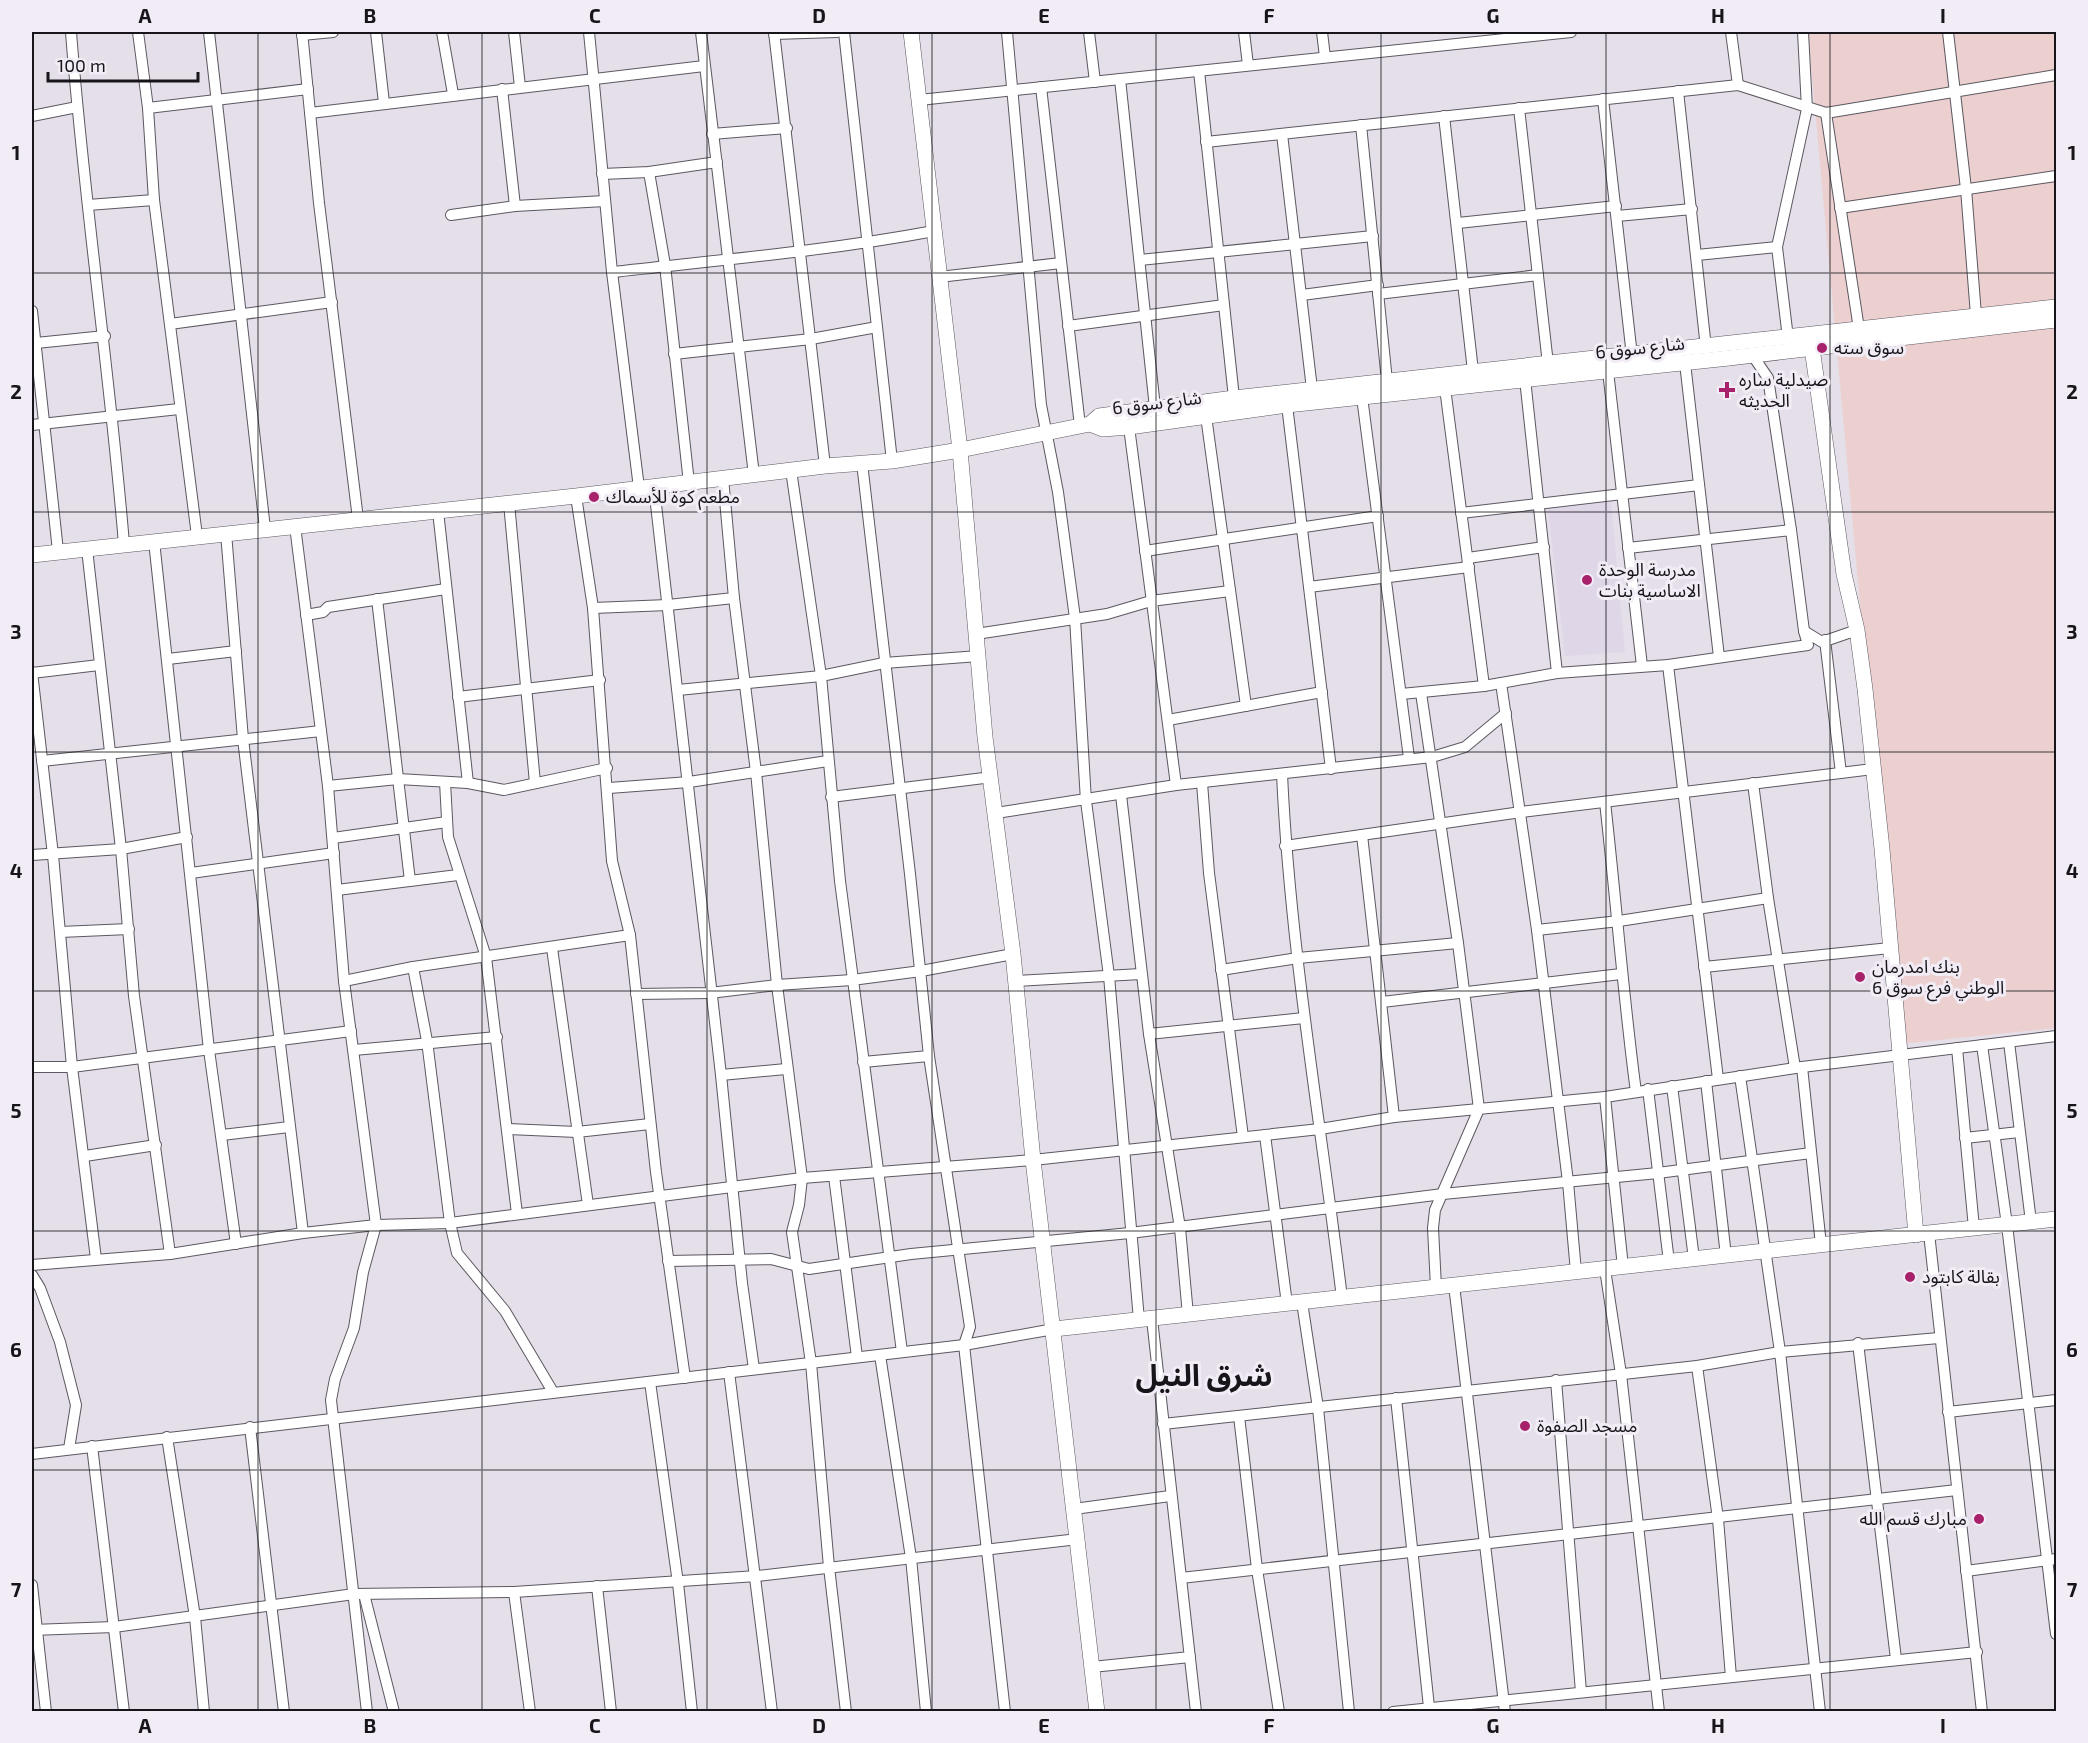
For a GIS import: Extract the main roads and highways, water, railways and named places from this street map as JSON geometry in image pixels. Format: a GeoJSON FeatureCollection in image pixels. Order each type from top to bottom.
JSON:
{"type":"FeatureCollection","features":[{"type":"Feature","properties":{"kind":"place","name":"سوق سته"},"geometry":{"type":"Point","coordinates":[1822,348]}},
{"type":"Feature","properties":{"kind":"place","name":"صيدلية ساره الحديثه"},"geometry":{"type":"Point","coordinates":[1727,390]}},
{"type":"Feature","properties":{"kind":"place","name":"مطعم كوة للأسماك"},"geometry":{"type":"Point","coordinates":[594,497]}},
{"type":"Feature","properties":{"kind":"place","name":"مدرسة الوحدة الاساسية بنات"},"geometry":{"type":"Point","coordinates":[1587,580]}},
{"type":"Feature","properties":{"kind":"place","name":"بنك امدرمان الوطني فرع سوق 6"},"geometry":{"type":"Point","coordinates":[1860,977]}},
{"type":"Feature","properties":{"kind":"place","name":"بقالة كابتود"},"geometry":{"type":"Point","coordinates":[1910,1277]}},
{"type":"Feature","properties":{"kind":"place","name":"مسجد الصفوة"},"geometry":{"type":"Point","coordinates":[1525,1426]}},
{"type":"Feature","properties":{"kind":"place","name":"مبارك قسم الله"},"geometry":{"type":"Point","coordinates":[1979,1519]}},
{"type":"Feature","properties":{"kind":"district","name":"شرق النيل"},"geometry":{"type":"Point","coordinates":[1204,1376]}}]}
